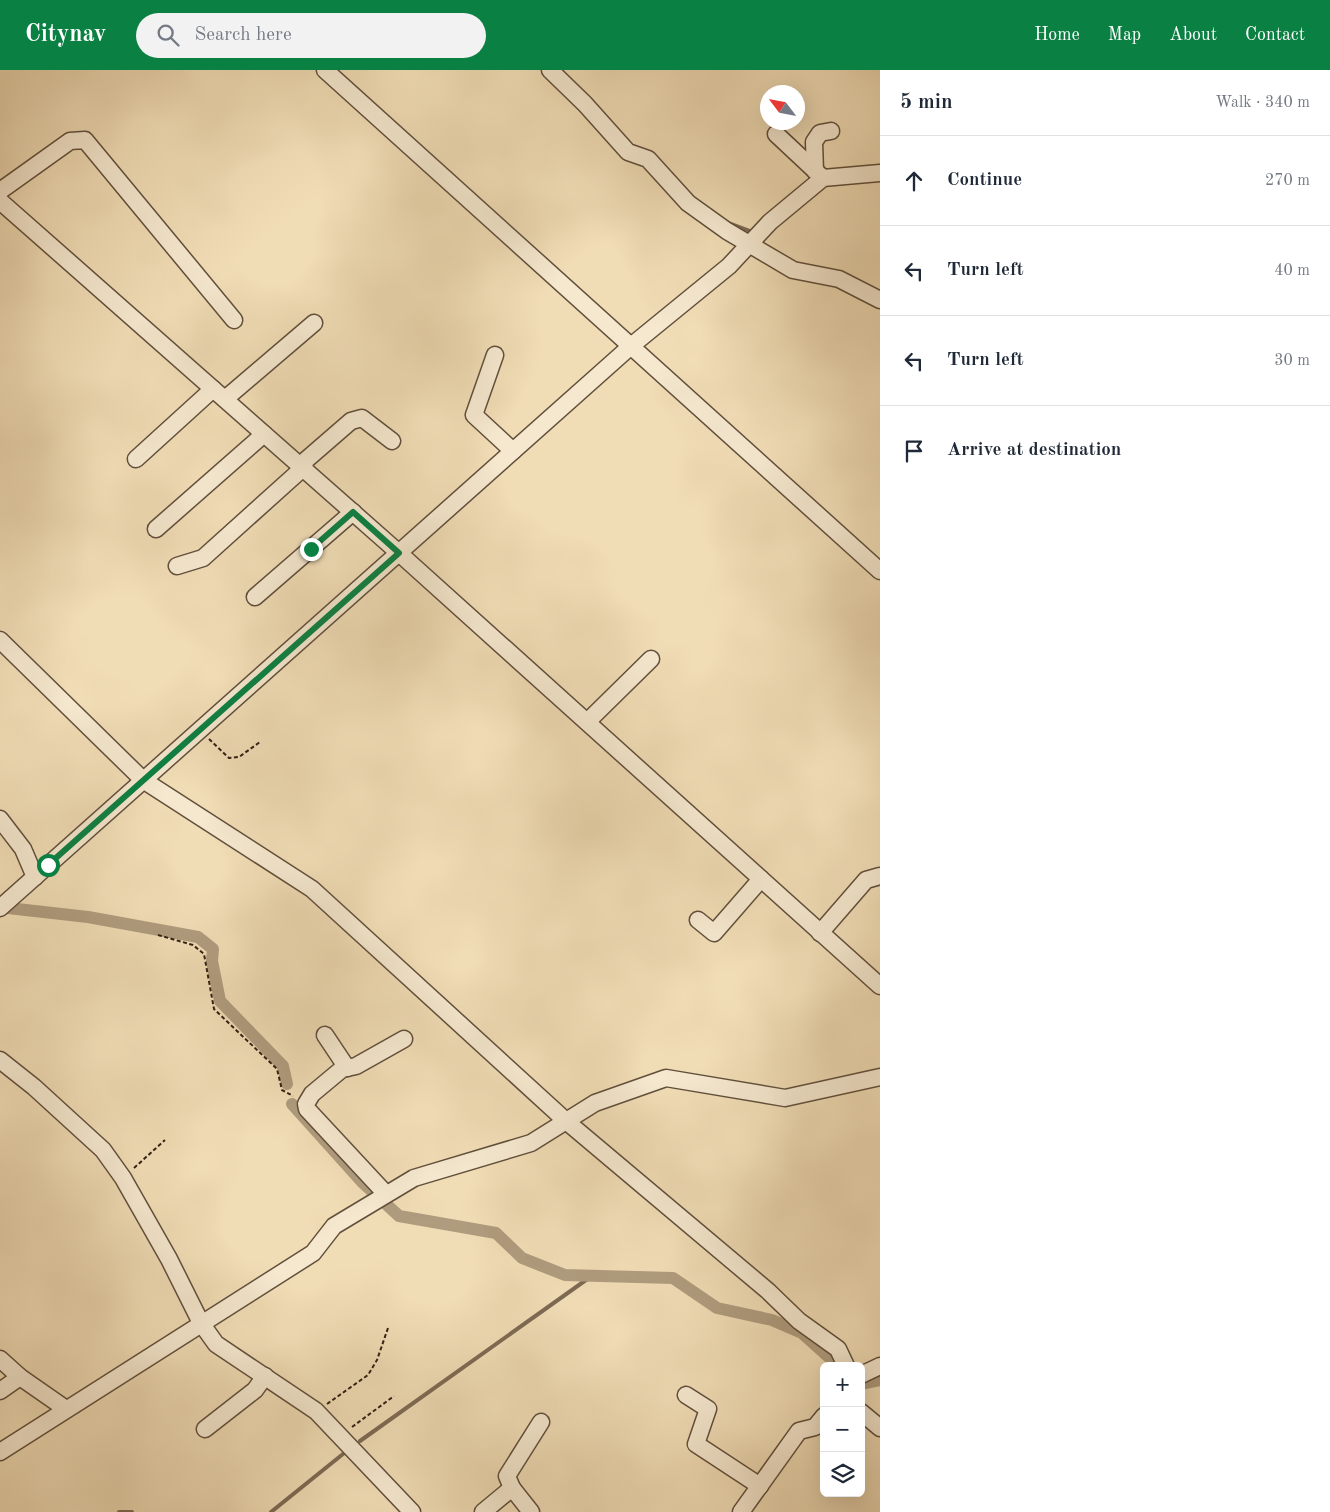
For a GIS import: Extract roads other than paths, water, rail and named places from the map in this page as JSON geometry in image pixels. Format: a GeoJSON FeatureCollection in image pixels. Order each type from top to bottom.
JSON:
{"type":"FeatureCollection","features":[{"type":"Feature","properties":{"kind":"street"},"geometry":{"type":"LineString","coordinates":[[325,70],[880,571]]}},
{"type":"Feature","properties":{"kind":"street"},"geometry":{"type":"LineString","coordinates":[[550,70],[585,104],[628,152],[648,159],[688,203],[727,231],[751,243],[793,270],[839,278],[880,300]]}},
{"type":"Feature","properties":{"kind":"street"},"geometry":{"type":"LineString","coordinates":[[819,175],[814,142],[820,133],[831,131]]}},
{"type":"Feature","properties":{"kind":"street"},"geometry":{"type":"LineString","coordinates":[[776,134],[819,175]]}},
{"type":"Feature","properties":{"kind":"street"},"geometry":{"type":"LineString","coordinates":[[0,191],[70,141],[85,140],[234,320]]}},
{"type":"Feature","properties":{"kind":"street"},"geometry":{"type":"LineString","coordinates":[[0,908],[631,346],[729,266],[770,222],[819,175],[880,173]]}},
{"type":"Feature","properties":{"kind":"street"},"geometry":{"type":"LineString","coordinates":[[0,201],[399,553],[880,986]]}},
{"type":"Feature","properties":{"kind":"street"},"geometry":{"type":"LineString","coordinates":[[136,459],[314,323]]}},
{"type":"Feature","properties":{"kind":"street"},"geometry":{"type":"LineString","coordinates":[[496,355],[474,414],[513,451]]}},
{"type":"Feature","properties":{"kind":"street"},"geometry":{"type":"LineString","coordinates":[[177,566],[203,558],[302,468],[306,460],[351,421],[362,418],[392,441]]}},
{"type":"Feature","properties":{"kind":"street"},"geometry":{"type":"LineString","coordinates":[[156,529],[264,434]]}},
{"type":"Feature","properties":{"kind":"street"},"geometry":{"type":"LineString","coordinates":[[256,597],[353,512]]}},
{"type":"Feature","properties":{"kind":"street"},"geometry":{"type":"LineString","coordinates":[[0,640],[143,780],[312,889],[566,1121],[768,1291],[799,1320],[838,1349],[844,1362]]}},
{"type":"Feature","properties":{"kind":"street"},"geometry":{"type":"LineString","coordinates":[[587,722],[651,659]]}},
{"type":"Feature","properties":{"kind":"street"},"geometry":{"type":"LineString","coordinates":[[0,819],[23,849],[29,882]]}},
{"type":"Feature","properties":{"kind":"street"},"geometry":{"type":"LineString","coordinates":[[820,933],[866,880],[880,876]]}},
{"type":"Feature","properties":{"kind":"street"},"geometry":{"type":"LineString","coordinates":[[698,920],[714,933],[761,879]]}},
{"type":"Feature","properties":{"kind":"street"},"geometry":{"type":"LineString","coordinates":[[324,1035],[347,1068]]}},
{"type":"Feature","properties":{"kind":"street"},"geometry":{"type":"LineString","coordinates":[[386,1194],[307,1109],[306,1104],[312,1094],[342,1069],[356,1066],[404,1039]]}},
{"type":"Feature","properties":{"kind":"street"},"geometry":{"type":"LineString","coordinates":[[0,1060],[34,1087],[103,1150],[123,1178],[169,1259],[201,1323],[216,1344],[316,1411],[412,1512]]}},
{"type":"Feature","properties":{"kind":"street"},"geometry":{"type":"LineString","coordinates":[[0,1452],[313,1253],[334,1226],[414,1178],[531,1143],[595,1103],[666,1078],[786,1098],[880,1078]]}},
{"type":"Feature","properties":{"kind":"street"},"geometry":{"type":"LineString","coordinates":[[0,1359],[20,1377],[66,1409]]}},
{"type":"Feature","properties":{"kind":"street"},"geometry":{"type":"LineString","coordinates":[[865,1373],[880,1366]]}},
{"type":"Feature","properties":{"kind":"street"},"geometry":{"type":"LineString","coordinates":[[204,1429],[255,1390],[265,1376]]}},
{"type":"Feature","properties":{"kind":"street"},"geometry":{"type":"LineString","coordinates":[[0,1391],[20,1377]]}},
{"type":"Feature","properties":{"kind":"street"},"geometry":{"type":"LineString","coordinates":[[686,1395],[708,1409],[696,1444],[760,1486]]}},
{"type":"Feature","properties":{"kind":"street"},"geometry":{"type":"LineString","coordinates":[[865,1415],[880,1428]]}},
{"type":"Feature","properties":{"kind":"street"},"geometry":{"type":"LineString","coordinates":[[741,1512],[799,1431],[815,1427],[820,1421]]}},
{"type":"Feature","properties":{"kind":"street"},"geometry":{"type":"LineString","coordinates":[[531,1512],[512,1488],[507,1476],[542,1422]]}},
{"type":"Feature","properties":{"kind":"street"},"geometry":{"type":"LineString","coordinates":[[483,1512],[512,1488]]}},
{"type":"Feature","properties":{"kind":"waterway"},"geometry":{"type":"LineString","coordinates":[[726,222],[750,231]]}},
{"type":"Feature","properties":{"kind":"waterway"},"geometry":{"type":"LineString","coordinates":[[0,901],[8,908],[88,917],[198,937],[213,949],[212,961],[220,1001],[283,1066],[287,1084]]}},
{"type":"Feature","properties":{"kind":"waterway"},"geometry":{"type":"LineString","coordinates":[[292,1104],[362,1182],[399,1216],[496,1233],[522,1258],[565,1275],[673,1278],[717,1308],[772,1320],[802,1333],[833,1362]]}},
{"type":"Feature","properties":{"kind":"waterway"},"geometry":{"type":"LineString","coordinates":[[360,1441],[593,1275]]}},
{"type":"Feature","properties":{"kind":"waterway"},"geometry":{"type":"LineString","coordinates":[[865,1383],[880,1380]]}},
{"type":"Feature","properties":{"kind":"waterway"},"geometry":{"type":"LineString","coordinates":[[271,1512],[343,1454]]}},
{"type":"Feature","properties":{"kind":"waterway"},"geometry":{"type":"LineString","coordinates":[[119,1512],[132,1512]]}}]}
